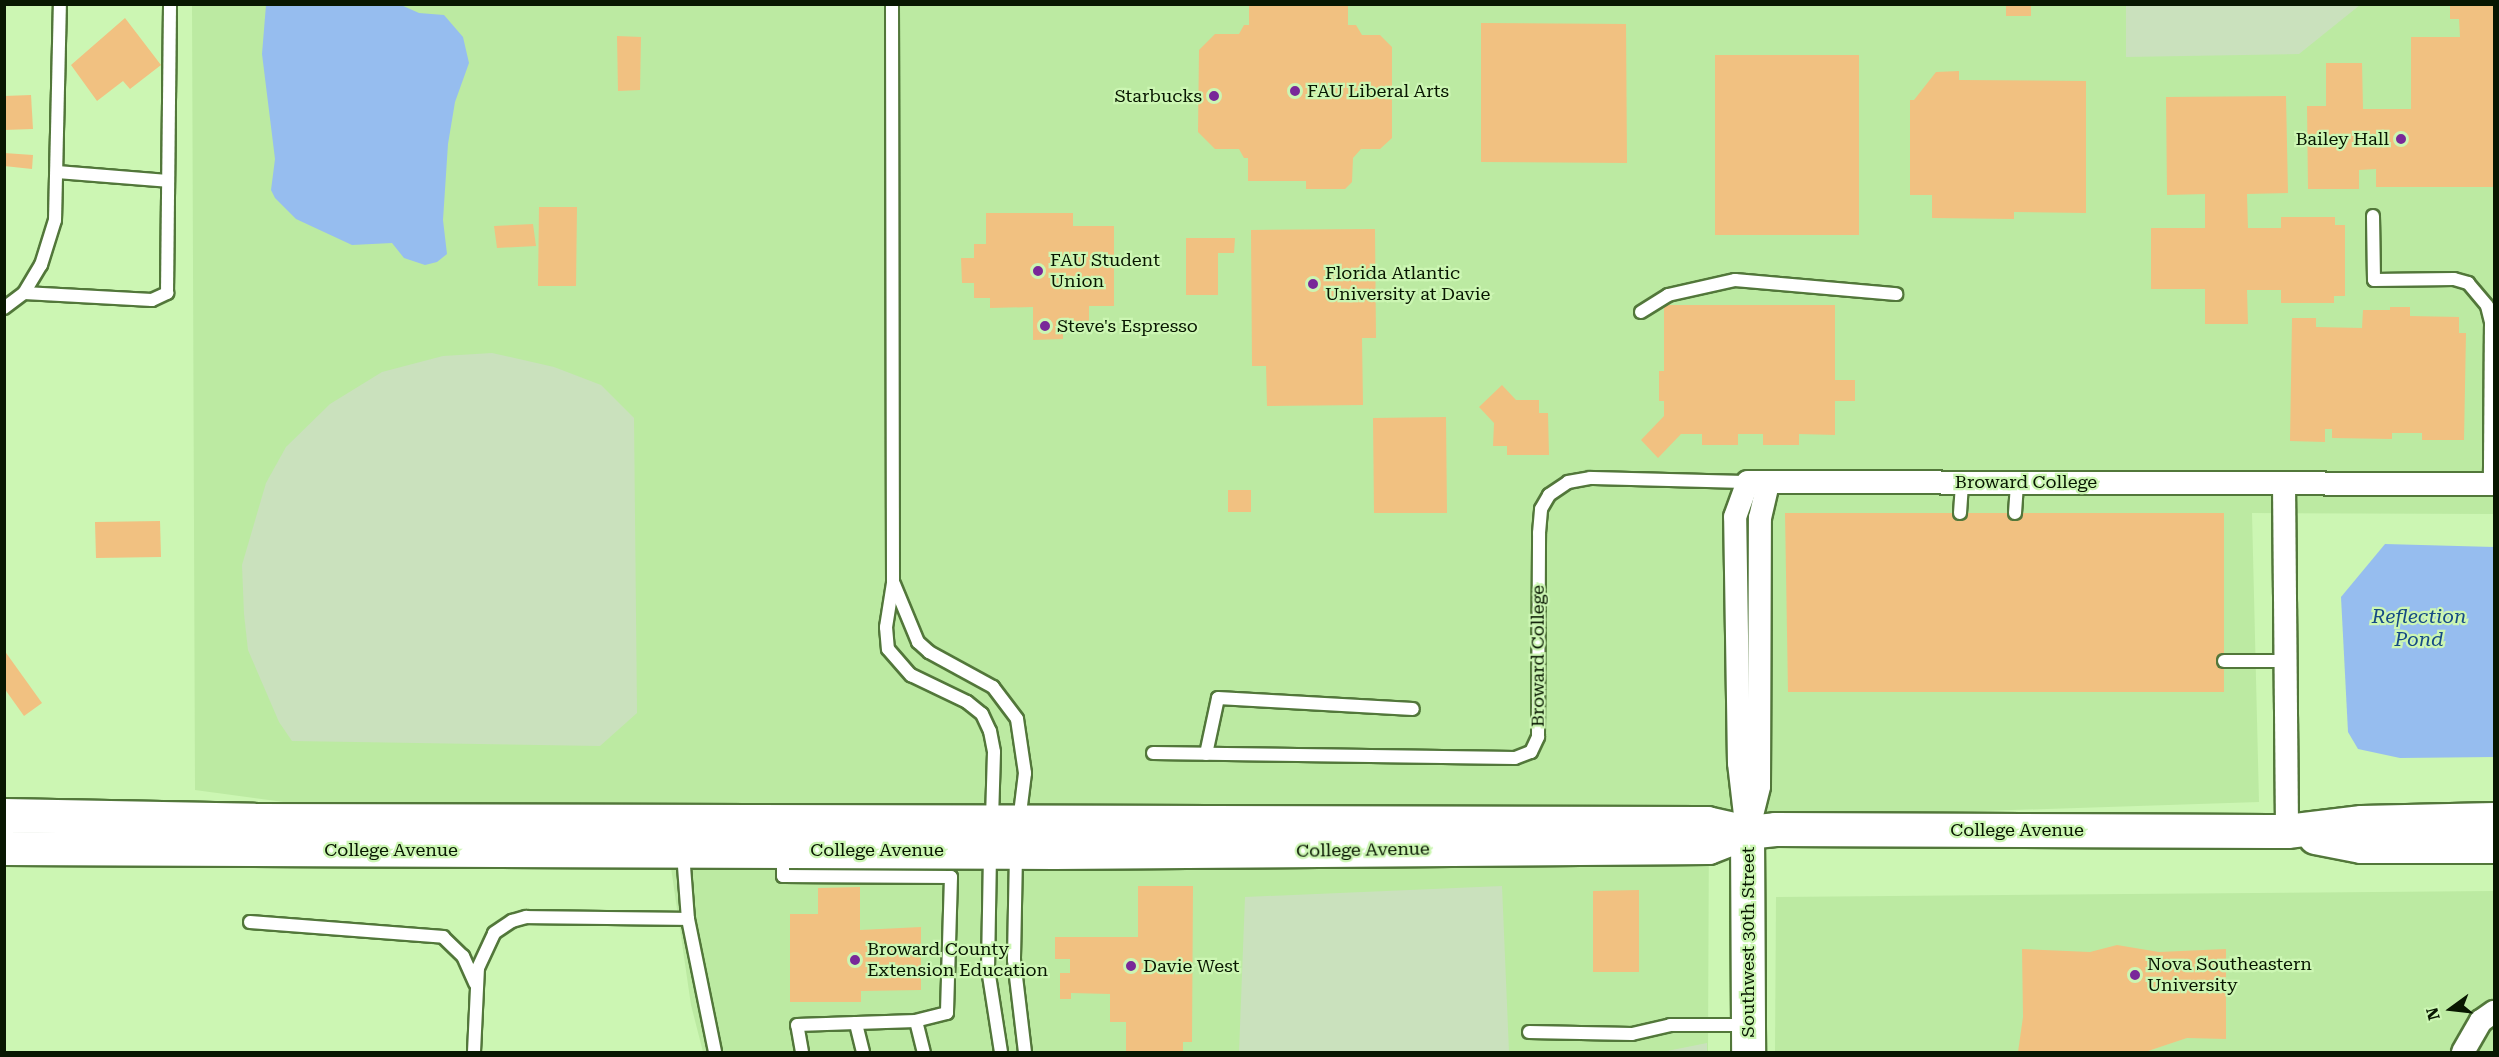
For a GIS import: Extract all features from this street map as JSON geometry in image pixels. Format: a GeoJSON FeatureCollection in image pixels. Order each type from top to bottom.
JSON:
{"type":"FeatureCollection","features":[{"type":"Feature","properties":{"kind":"street","name":"Broward College"},"geometry":{"type":"LineString","coordinates":[[1758,482],[2492,484]]}},
{"type":"Feature","properties":{"kind":"street"},"geometry":{"type":"LineString","coordinates":[[1747,832],[1759,786],[1760,518],[1758,482]]}},
{"type":"Feature","properties":{"kind":"street"},"geometry":{"type":"LineString","coordinates":[[2284,483],[2287,831]]}},
{"type":"Feature","properties":{"kind":"street","name":"College Avenue"},"geometry":{"type":"LineString","coordinates":[[4,815],[254,820],[625,819],[1004,836]]}},
{"type":"Feature","properties":{"kind":"street","name":"College Avenue"},"geometry":{"type":"LineString","coordinates":[[4,848],[783,850],[1004,836],[1707,823],[1747,832],[1775,829],[2287,831],[2361,822],[2494,819]]}},
{"type":"Feature","properties":{"kind":"street","name":"College Avenue"},"geometry":{"type":"LineString","coordinates":[[2287,831],[2361,846],[2494,846]]}},
{"type":"Feature","properties":{"kind":"street","name":"Southwest 30th Street"},"geometry":{"type":"LineString","coordinates":[[1747,832],[1748,1039]]}},
{"type":"Feature","properties":{"kind":"street"},"geometry":{"type":"LineString","coordinates":[[2463,1053],[2481,1021],[2494,1012]]}},
{"type":"Feature","properties":{"kind":"lane"},"geometry":{"type":"LineString","coordinates":[[4,308],[24,293],[41,265],[55,220],[60,4]]}},
{"type":"Feature","properties":{"kind":"lane"},"geometry":{"type":"LineString","coordinates":[[24,293],[152,300],[167,292],[170,4]]}},
{"type":"Feature","properties":{"kind":"lane"},"geometry":{"type":"LineString","coordinates":[[892,4],[893,583],[886,627],[888,649],[911,675],[967,702],[982,714],[990,731],[1004,836],[1014,960],[1025,1053]]}},
{"type":"Feature","properties":{"kind":"lane"},"geometry":{"type":"LineString","coordinates":[[57,172],[168,181]]}},
{"type":"Feature","properties":{"kind":"lane"},"geometry":{"type":"LineString","coordinates":[[2373,216],[2374,280],[2454,279],[2468,283],[2487,306],[2491,322],[2492,484]]}},
{"type":"Feature","properties":{"kind":"lane"},"geometry":{"type":"LineString","coordinates":[[1641,312],[1668,295],[1735,280],[1896,294]]}},
{"type":"Feature","properties":{"kind":"lane","name":"Broward College"},"geometry":{"type":"LineString","coordinates":[[1153,753],[1515,758],[1531,752],[1538,736],[1539,532],[1541,509],[1549,495],[1568,482],[1590,478],[1758,482]]}},
{"type":"Feature","properties":{"kind":"lane"},"geometry":{"type":"LineString","coordinates":[[1960,513],[1962,482]]}},
{"type":"Feature","properties":{"kind":"lane"},"geometry":{"type":"LineString","coordinates":[[2015,513],[2017,482]]}},
{"type":"Feature","properties":{"kind":"lane"},"geometry":{"type":"LineString","coordinates":[[893,583],[918,642],[929,652],[993,687],[1017,719],[1024,772],[1004,836],[988,969],[1001,1053]]}},
{"type":"Feature","properties":{"kind":"lane"},"geometry":{"type":"LineString","coordinates":[[2224,661],[2286,661]]}},
{"type":"Feature","properties":{"kind":"lane"},"geometry":{"type":"LineString","coordinates":[[1206,753],[1218,698],[1413,709]]}},
{"type":"Feature","properties":{"kind":"lane"},"geometry":{"type":"LineString","coordinates":[[625,819],[650,826],[683,851],[688,919],[714,1051],[700,1053]]}},
{"type":"Feature","properties":{"kind":"lane"},"geometry":{"type":"LineString","coordinates":[[783,850],[783,876],[951,877],[947,1013],[916,1021],[797,1025],[802,1053]]}},
{"type":"Feature","properties":{"kind":"lane"},"geometry":{"type":"LineString","coordinates":[[474,1053],[478,968],[486,946],[494,933],[512,921],[526,917],[688,919]]}},
{"type":"Feature","properties":{"kind":"lane"},"geometry":{"type":"LineString","coordinates":[[250,922],[443,937],[463,956],[477,989]]}},
{"type":"Feature","properties":{"kind":"lane"},"geometry":{"type":"LineString","coordinates":[[916,1021],[924,1053]]}},
{"type":"Feature","properties":{"kind":"lane"},"geometry":{"type":"LineString","coordinates":[[856,1023],[863,1053]]}},
{"type":"Feature","properties":{"kind":"lane"},"geometry":{"type":"LineString","coordinates":[[1529,1032],[1632,1034],[1670,1025],[1748,1039]]}},
{"type":"Feature","properties":{"kind":"shaded area"},"geometry":{"type":"Polygon","coordinates":[[[2126,4],[2360,5],[2299,54],[2126,57],[2126,4]]]}},
{"type":"Feature","properties":{"kind":"shaded area"},"geometry":{"type":"Polygon","coordinates":[[[192,5],[2494,5],[2494,514],[2252,513],[2259,802],[1709,820],[1708,1052],[703,1052],[691,1005],[669,854],[195,790],[192,5]]]}},
{"type":"Feature","properties":{"kind":"shaded area"},"geometry":{"type":"Polygon","coordinates":[[[492,353],[554,367],[601,385],[634,418],[637,713],[600,746],[292,741],[279,722],[248,650],[244,614],[242,565],[266,483],[286,447],[330,404],[382,372],[443,356],[492,353]]]}},
{"type":"Feature","properties":{"kind":"shaded area"},"geometry":{"type":"Polygon","coordinates":[[[1502,886],[1509,1052],[1239,1052],[1245,897],[1502,886]]]}},
{"type":"Feature","properties":{"kind":"shaded area","name":"Nova Southeastern University"},"geometry":{"type":"Polygon","coordinates":[[[2494,891],[2494,1052],[1775,1052],[1776,897],[2494,891]]]}},
{"type":"Feature","properties":{"kind":"shaded area"},"geometry":{"type":"Polygon","coordinates":[[[1707,1043],[1707,1052],[1662,1052],[1707,1043]]]}},
{"type":"Feature","properties":{"kind":"water"},"geometry":{"type":"Polygon","coordinates":[[[266,5],[401,5],[419,13],[444,15],[463,37],[469,63],[455,102],[448,144],[443,220],[447,254],[437,262],[425,265],[404,258],[392,243],[352,245],[296,219],[275,198],[271,190],[275,159],[262,54],[266,5]]]}},
{"type":"Feature","properties":{"kind":"water","name":"Reflection Pond"},"geometry":{"type":"Polygon","coordinates":[[[2385,544],[2494,547],[2494,757],[2400,758],[2358,749],[2348,732],[2341,597],[2385,544]]]}},
{"type":"Feature","properties":{"kind":"building","name":"FAU Liberal Arts"},"geometry":{"type":"Polygon","coordinates":[[[1249,4],[1348,4],[1348,25],[1356,25],[1362,35],[1380,35],[1392,47],[1392,138],[1380,149],[1361,149],[1353,158],[1352,182],[1345,189],[1306,189],[1306,181],[1248,181],[1248,158],[1244,158],[1239,149],[1215,149],[1198,132],[1199,50],[1215,34],[1239,34],[1244,25],[1249,25],[1249,4]]]}},
{"type":"Feature","properties":{"kind":"building"},"geometry":{"type":"Polygon","coordinates":[[[2006,4],[2031,4],[2031,16],[2006,16],[2006,4]]]}},
{"type":"Feature","properties":{"kind":"building","name":"Bailey Hall"},"geometry":{"type":"Polygon","coordinates":[[[2450,4],[2494,6],[2494,187],[2376,187],[2376,169],[2359,170],[2359,189],[2308,189],[2307,106],[2326,106],[2326,63],[2362,63],[2363,109],[2411,109],[2411,37],[2460,37],[2459,19],[2450,19],[2450,4]]]}},
{"type":"Feature","properties":{"kind":"building"},"geometry":{"type":"Polygon","coordinates":[[[125,18],[161,65],[130,89],[123,81],[97,101],[71,65],[125,18]]]}},
{"type":"Feature","properties":{"kind":"building"},"geometry":{"type":"Polygon","coordinates":[[[1481,23],[1626,24],[1627,163],[1481,162],[1481,23]]]}},
{"type":"Feature","properties":{"kind":"building"},"geometry":{"type":"Polygon","coordinates":[[[617,36],[641,37],[640,90],[618,91],[617,36]]]}},
{"type":"Feature","properties":{"kind":"building"},"geometry":{"type":"Polygon","coordinates":[[[1715,55],[1859,55],[1859,235],[1715,235],[1715,55]]]}},
{"type":"Feature","properties":{"kind":"building"},"geometry":{"type":"Polygon","coordinates":[[[1959,71],[1959,80],[2086,81],[2086,213],[2014,212],[2014,219],[1932,218],[1932,195],[1910,195],[1910,100],[1914,100],[1936,72],[1959,71]]]}},
{"type":"Feature","properties":{"kind":"building"},"geometry":{"type":"Polygon","coordinates":[[[31,95],[33,129],[4,130],[4,96],[31,95]]]}},
{"type":"Feature","properties":{"kind":"building"},"geometry":{"type":"Polygon","coordinates":[[[2286,96],[2288,193],[2247,194],[2248,228],[2281,228],[2281,217],[2335,217],[2335,225],[2345,225],[2345,296],[2334,296],[2334,303],[2281,303],[2281,290],[2247,290],[2248,324],[2205,324],[2205,289],[2151,289],[2151,228],[2205,228],[2205,194],[2167,195],[2166,97],[2286,96]]]}},
{"type":"Feature","properties":{"kind":"building"},"geometry":{"type":"Polygon","coordinates":[[[4,153],[33,155],[32,169],[4,166],[4,153]]]}},
{"type":"Feature","properties":{"kind":"building"},"geometry":{"type":"Polygon","coordinates":[[[539,207],[577,207],[576,286],[538,286],[539,207]]]}},
{"type":"Feature","properties":{"kind":"building","name":"FAU Student Union"},"geometry":{"type":"Polygon","coordinates":[[[986,213],[1073,213],[1073,226],[1114,226],[1114,306],[1089,306],[1089,329],[1063,329],[1063,339],[1033,340],[1033,307],[990,308],[990,298],[974,298],[974,283],[962,283],[961,258],[974,258],[974,244],[986,244],[986,213]]]}},
{"type":"Feature","properties":{"kind":"building"},"geometry":{"type":"Polygon","coordinates":[[[533,224],[536,246],[497,248],[494,226],[533,224]]]}},
{"type":"Feature","properties":{"kind":"building","name":"Florida Atlantic University at Davie"},"geometry":{"type":"Polygon","coordinates":[[[1375,229],[1376,338],[1362,338],[1363,405],[1267,406],[1266,366],[1252,366],[1251,230],[1375,229]]]}},
{"type":"Feature","properties":{"kind":"building"},"geometry":{"type":"Polygon","coordinates":[[[1186,238],[1235,238],[1234,253],[1218,253],[1218,295],[1186,295],[1186,238]]]}},
{"type":"Feature","properties":{"kind":"building"},"geometry":{"type":"Polygon","coordinates":[[[1664,305],[1835,305],[1835,380],[1855,380],[1855,401],[1835,401],[1835,435],[1799,434],[1799,445],[1763,445],[1763,434],[1738,434],[1738,445],[1702,445],[1702,434],[1681,434],[1658,458],[1641,440],[1664,416],[1664,401],[1659,401],[1659,371],[1664,371],[1664,305]]]}},
{"type":"Feature","properties":{"kind":"building"},"geometry":{"type":"Polygon","coordinates":[[[2390,307],[2410,307],[2410,316],[2459,317],[2459,333],[2466,333],[2464,440],[2422,440],[2422,433],[2392,433],[2392,439],[2332,438],[2332,429],[2325,429],[2325,442],[2290,441],[2292,318],[2316,318],[2316,327],[2362,328],[2363,310],[2390,310],[2390,307]]]}},
{"type":"Feature","properties":{"kind":"building"},"geometry":{"type":"Polygon","coordinates":[[[1502,385],[1516,400],[1539,400],[1539,413],[1548,413],[1549,455],[1507,455],[1507,446],[1493,446],[1494,423],[1479,407],[1502,385]]]}},
{"type":"Feature","properties":{"kind":"building"},"geometry":{"type":"Polygon","coordinates":[[[1446,417],[1447,513],[1374,513],[1373,418],[1446,417]]]}},
{"type":"Feature","properties":{"kind":"building"},"geometry":{"type":"Polygon","coordinates":[[[1228,490],[1251,490],[1251,512],[1228,512],[1228,490]]]}},
{"type":"Feature","properties":{"kind":"building"},"geometry":{"type":"Polygon","coordinates":[[[1785,513],[2224,513],[2224,692],[1788,692],[1785,513]]]}},
{"type":"Feature","properties":{"kind":"building"},"geometry":{"type":"Polygon","coordinates":[[[160,521],[161,557],[96,558],[95,522],[160,521]]]}},
{"type":"Feature","properties":{"kind":"building"},"geometry":{"type":"Polygon","coordinates":[[[4,650],[42,703],[24,716],[4,688],[4,650]]]}},
{"type":"Feature","properties":{"kind":"building","name":"Davie West"},"geometry":{"type":"Polygon","coordinates":[[[1138,886],[1193,886],[1192,1042],[1183,1042],[1183,1052],[1126,1052],[1126,1022],[1110,1022],[1110,994],[1071,993],[1071,999],[1060,999],[1060,973],[1070,973],[1070,959],[1055,959],[1055,937],[1138,937],[1138,886]]]}},
{"type":"Feature","properties":{"kind":"building","name":"Broward County Extension Education"},"geometry":{"type":"Polygon","coordinates":[[[860,887],[860,930],[921,927],[921,990],[861,991],[861,1002],[790,1002],[790,914],[818,914],[818,888],[860,887]]]}},
{"type":"Feature","properties":{"kind":"building"},"geometry":{"type":"Polygon","coordinates":[[[1639,890],[1639,972],[1593,972],[1593,891],[1639,890]]]}},
{"type":"Feature","properties":{"kind":"building"},"geometry":{"type":"Polygon","coordinates":[[[2117,945],[2159,952],[2226,949],[2226,1039],[2187,1038],[2145,1052],[2018,1052],[2023,1017],[2022,949],[2090,952],[2117,945]]]}},
{"type":"Feature","properties":{"kind":"place","name":"FAU Liberal Arts"},"geometry":{"type":"Point","coordinates":[1295,91]}},
{"type":"Feature","properties":{"kind":"place","name":"Starbucks"},"geometry":{"type":"Point","coordinates":[1214,96]}},
{"type":"Feature","properties":{"kind":"place","name":"Bailey Hall"},"geometry":{"type":"Point","coordinates":[2401,139]}},
{"type":"Feature","properties":{"kind":"place","name":"FAU Student Union"},"geometry":{"type":"Point","coordinates":[1038,271]}},
{"type":"Feature","properties":{"kind":"place","name":"Florida Atlantic University at Davie"},"geometry":{"type":"Point","coordinates":[1313,284]}},
{"type":"Feature","properties":{"kind":"place","name":"Steve's Espresso"},"geometry":{"type":"Point","coordinates":[1045,326]}},
{"type":"Feature","properties":{"kind":"place","name":"Broward County Extension Education"},"geometry":{"type":"Point","coordinates":[855,960]}},
{"type":"Feature","properties":{"kind":"place","name":"Davie West"},"geometry":{"type":"Point","coordinates":[1131,966]}},
{"type":"Feature","properties":{"kind":"place","name":"Nova Southeastern University"},"geometry":{"type":"Point","coordinates":[2135,975]}}]}
